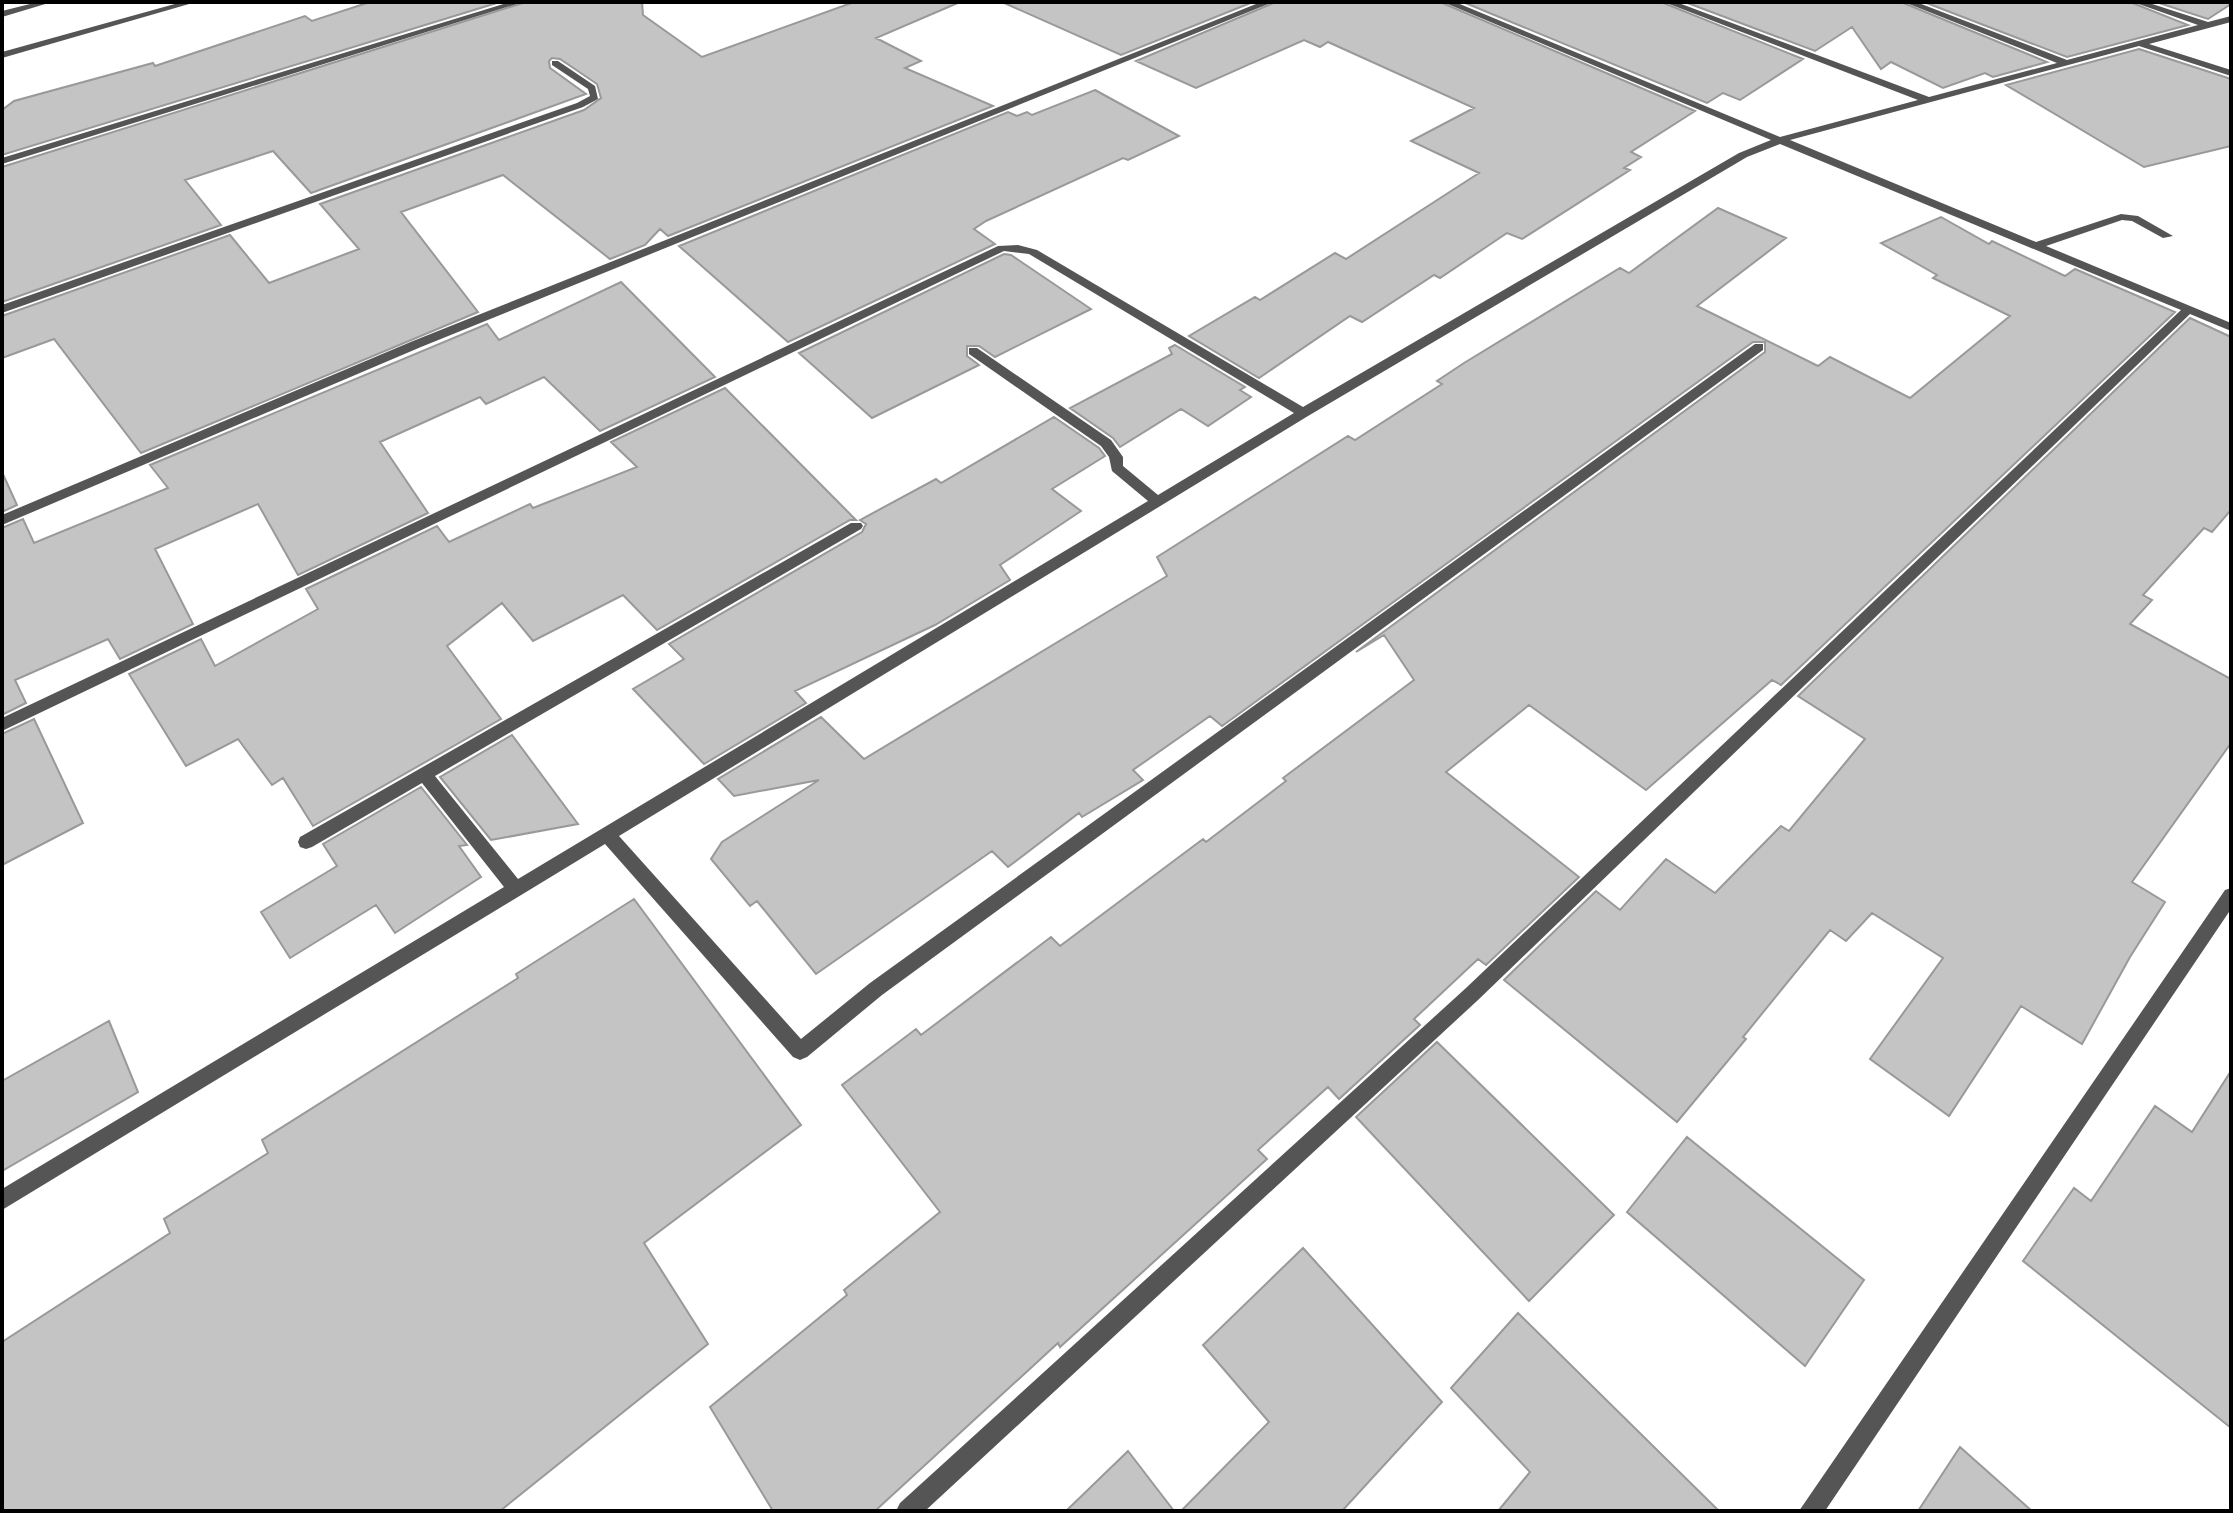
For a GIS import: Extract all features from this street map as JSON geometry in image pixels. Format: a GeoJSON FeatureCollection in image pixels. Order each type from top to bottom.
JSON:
{"type":"FeatureCollection","features":[{"type":"Feature","properties":{"kind":"street"},"geometry":{"type":"LineString","coordinates":[[2,14],[48,2]]}},
{"type":"Feature","properties":{"kind":"street"},"geometry":{"type":"LineString","coordinates":[[2,55],[192,2]]}},
{"type":"Feature","properties":{"kind":"street"},"geometry":{"type":"LineString","coordinates":[[2,161],[519,2]]}},
{"type":"Feature","properties":{"kind":"street"},"geometry":{"type":"LineString","coordinates":[[2,520],[417,344],[1269,2]]}},
{"type":"Feature","properties":{"kind":"street"},"geometry":{"type":"LineString","coordinates":[[1447,2],[2231,327]]}},
{"type":"Feature","properties":{"kind":"street"},"geometry":{"type":"LineString","coordinates":[[1668,2],[1929,101]]}},
{"type":"Feature","properties":{"kind":"street"},"geometry":{"type":"LineString","coordinates":[[1908,2],[2067,63]]}},
{"type":"Feature","properties":{"kind":"street"},"geometry":{"type":"LineString","coordinates":[[2137,2],[2205,25]]}},
{"type":"Feature","properties":{"kind":"street"},"geometry":{"type":"LineString","coordinates":[[2,1200],[1303,413],[1743,155],[1783,139],[2231,19]]}},
{"type":"Feature","properties":{"kind":"street"},"geometry":{"type":"LineString","coordinates":[[2140,43],[2231,73]]}},
{"type":"Feature","properties":{"kind":"street"},"geometry":{"type":"LineString","coordinates":[[2,309],[580,105],[595,97],[592,88],[555,63]]}},
{"type":"Feature","properties":{"kind":"street"},"geometry":{"type":"LineString","coordinates":[[2035,246],[2121,217],[2134,218],[2167,236]]}},
{"type":"Feature","properties":{"kind":"street"},"geometry":{"type":"LineString","coordinates":[[2,725],[1002,248],[1033,252],[1303,413]]}},
{"type":"Feature","properties":{"kind":"street"},"geometry":{"type":"LineString","coordinates":[[908,1511],[1472,994],[2188,310]]}},
{"type":"Feature","properties":{"kind":"street"},"geometry":{"type":"LineString","coordinates":[[607,834],[800,1051],[889,980],[1759,347]]}},
{"type":"Feature","properties":{"kind":"street"},"geometry":{"type":"LineString","coordinates":[[973,351],[1106,443],[1116,457],[1117,468],[1157,501]]}},
{"type":"Feature","properties":{"kind":"street"},"geometry":{"type":"LineString","coordinates":[[306,842],[856,526]]}},
{"type":"Feature","properties":{"kind":"street"},"geometry":{"type":"LineString","coordinates":[[424,774],[516,889]]}},
{"type":"Feature","properties":{"kind":"street"},"geometry":{"type":"LineString","coordinates":[[1811,1511],[2231,895]]}},
{"type":"Feature","properties":{"kind":"building"},"geometry":{"type":"Polygon","coordinates":[[[370,2],[500,2],[2,155],[2,110],[14,101],[153,63],[155,66],[305,16],[312,21],[370,2]]]}},
{"type":"Feature","properties":{"kind":"building"},"geometry":{"type":"Polygon","coordinates":[[[526,2],[642,2],[643,15],[702,57],[854,2],[960,2],[876,38],[921,61],[905,68],[993,106],[668,236],[660,229],[645,245],[610,259],[503,175],[401,212],[478,312],[141,453],[54,339],[2,358],[2,316],[230,235],[269,283],[359,249],[320,204],[584,110],[601,98],[597,84],[560,59],[552,58],[550,68],[586,94],[311,193],[273,151],[185,180],[221,225],[2,302],[2,167],[526,2]]]}},
{"type":"Feature","properties":{"kind":"building"},"geometry":{"type":"Polygon","coordinates":[[[1002,2],[1253,2],[1121,55],[1002,2]]]}},
{"type":"Feature","properties":{"kind":"building"},"geometry":{"type":"Polygon","coordinates":[[[1276,2],[1440,2],[1695,111],[1631,152],[1641,157],[1624,168],[1630,170],[1522,239],[1507,233],[1440,278],[1434,275],[1362,322],[1350,316],[1259,378],[1189,336],[1255,297],[1260,300],[1335,253],[1346,259],[1479,173],[1411,141],[1474,108],[1328,42],[1320,47],[1304,40],[1196,88],[1136,61],[1276,2]]]}},
{"type":"Feature","properties":{"kind":"building"},"geometry":{"type":"Polygon","coordinates":[[[1463,2],[1661,2],[1803,59],[1740,100],[1723,93],[1707,103],[1463,2]]]}},
{"type":"Feature","properties":{"kind":"building"},"geometry":{"type":"Polygon","coordinates":[[[1685,2],[1901,2],[2047,62],[1993,77],[1985,73],[1943,88],[1891,62],[1881,69],[1852,27],[1815,51],[1685,2]]]}},
{"type":"Feature","properties":{"kind":"building"},"geometry":{"type":"Polygon","coordinates":[[[1924,2],[2130,2],[2188,25],[2067,57],[1924,2]]]}},
{"type":"Feature","properties":{"kind":"building"},"geometry":{"type":"Polygon","coordinates":[[[2156,2],[2231,2],[2231,4],[2208,19],[2156,2]]]}},
{"type":"Feature","properties":{"kind":"building"},"geometry":{"type":"Polygon","coordinates":[[[2139,49],[2231,79],[2231,146],[2144,167],[2006,85],[2139,49]]]}},
{"type":"Feature","properties":{"kind":"building"},"geometry":{"type":"Polygon","coordinates":[[[1095,90],[1179,136],[1128,160],[1123,158],[986,221],[974,229],[995,244],[788,342],[679,246],[1008,112],[1017,116],[1027,112],[1032,115],[1095,90]]]}},
{"type":"Feature","properties":{"kind":"building"},"geometry":{"type":"Polygon","coordinates":[[[1718,208],[1786,238],[1697,306],[1818,366],[1830,357],[1910,398],[2010,316],[1933,278],[1937,275],[1881,243],[1941,217],[1989,244],[1992,241],[2065,276],[2075,269],[2175,312],[1781,685],[1772,680],[1646,790],[1529,705],[1446,772],[1579,877],[1486,965],[1478,959],[1414,1019],[1420,1025],[1339,1099],[1328,1087],[1258,1150],[1267,1159],[1060,1347],[1058,1343],[875,1511],[773,1511],[710,1407],[847,1295],[844,1290],[940,1212],[842,1085],[916,1029],[921,1035],[1051,937],[1060,946],[1203,839],[1206,842],[1286,781],[1283,778],[1414,680],[1384,635],[1356,652],[1765,352],[1765,342],[1753,342],[1222,726],[1210,716],[1133,770],[1143,780],[1082,817],[1079,813],[1008,867],[992,851],[816,974],[757,901],[750,906],[711,859],[722,842],[819,780],[734,796],[718,779],[821,717],[864,759],[1167,576],[1157,557],[1348,436],[1355,440],[1442,384],[1437,381],[1464,363],[1620,268],[1629,273],[1718,208]]]}},
{"type":"Feature","properties":{"kind":"building"},"geometry":{"type":"Polygon","coordinates":[[[1004,254],[1011,255],[1091,309],[995,357],[979,346],[967,346],[967,356],[979,365],[872,418],[799,353],[1004,254]]]}},
{"type":"Feature","properties":{"kind":"building"},"geometry":{"type":"Polygon","coordinates":[[[621,282],[715,377],[600,431],[544,377],[486,404],[480,397],[380,442],[428,513],[298,575],[258,504],[155,549],[193,624],[120,659],[108,639],[15,680],[26,703],[2,715],[2,528],[23,519],[34,543],[168,488],[150,465],[487,324],[499,340],[621,282]]]}},
{"type":"Feature","properties":{"kind":"building"},"geometry":{"type":"Polygon","coordinates":[[[2190,318],[2231,337],[2231,510],[2212,532],[2204,528],[2143,595],[2152,600],[2130,624],[2231,679],[2231,743],[2132,882],[2165,902],[2130,957],[2082,1044],[2021,1006],[1949,1116],[1870,1059],[1943,958],[1872,913],[1846,941],[1830,930],[1677,1122],[1504,980],[1596,891],[1620,910],[1666,859],[1715,893],[1781,826],[1789,831],[1865,739],[1798,696],[2190,318]]]}},
{"type":"Feature","properties":{"kind":"building"},"geometry":{"type":"Polygon","coordinates":[[[1175,345],[1245,387],[1240,390],[1251,397],[1208,426],[1181,409],[1120,447],[1113,438],[1070,408],[1172,354],[1169,348],[1175,345]]]}},
{"type":"Feature","properties":{"kind":"building"},"geometry":{"type":"Polygon","coordinates":[[[725,388],[856,520],[850,520],[657,630],[623,595],[533,641],[502,603],[447,646],[501,719],[313,826],[283,778],[272,785],[238,739],[186,766],[129,674],[201,639],[215,666],[318,609],[306,589],[437,526],[449,542],[530,504],[533,508],[637,467],[611,442],[725,388]]]}},
{"type":"Feature","properties":{"kind":"building"},"geometry":{"type":"Polygon","coordinates":[[[1054,417],[1099,448],[1105,456],[1052,489],[1081,511],[1000,565],[1010,580],[935,625],[795,691],[806,703],[704,764],[633,689],[684,659],[669,644],[862,532],[866,524],[860,520],[936,479],[941,483],[1054,417]]]}},
{"type":"Feature","properties":{"kind":"building"},"geometry":{"type":"Polygon","coordinates":[[[2,472],[17,505],[2,512],[2,472]]]}},
{"type":"Feature","properties":{"kind":"building"},"geometry":{"type":"Polygon","coordinates":[[[34,719],[83,823],[2,865],[2,734],[34,719]]]}},
{"type":"Feature","properties":{"kind":"building"},"geometry":{"type":"Polygon","coordinates":[[[512,735],[578,824],[491,840],[440,777],[512,735]]]}},
{"type":"Feature","properties":{"kind":"building"},"geometry":{"type":"Polygon","coordinates":[[[421,787],[467,845],[459,846],[481,877],[395,933],[376,905],[290,958],[261,912],[337,866],[323,844],[421,787]]]}},
{"type":"Feature","properties":{"kind":"building"},"geometry":{"type":"Polygon","coordinates":[[[634,899],[801,1125],[644,1243],[708,1344],[500,1511],[2,1511],[2,1342],[170,1233],[164,1219],[268,1153],[262,1140],[518,978],[516,974],[634,899]]]}},
{"type":"Feature","properties":{"kind":"building"},"geometry":{"type":"Polygon","coordinates":[[[109,1021],[138,1092],[2,1171],[2,1081],[109,1021]]]}},
{"type":"Feature","properties":{"kind":"building"},"geometry":{"type":"Polygon","coordinates":[[[1437,1042],[1614,1215],[1529,1301],[1356,1117],[1437,1042]]]}},
{"type":"Feature","properties":{"kind":"building"},"geometry":{"type":"Polygon","coordinates":[[[2231,1071],[2231,1428],[2023,1261],[2074,1188],[2091,1201],[2155,1106],[2192,1132],[2231,1071]]]}},
{"type":"Feature","properties":{"kind":"building"},"geometry":{"type":"Polygon","coordinates":[[[1687,1137],[1864,1280],[1805,1366],[1627,1212],[1687,1137]]]}},
{"type":"Feature","properties":{"kind":"building"},"geometry":{"type":"Polygon","coordinates":[[[1303,1248],[1442,1402],[1342,1511],[1181,1511],[1269,1422],[1203,1345],[1303,1248]]]}},
{"type":"Feature","properties":{"kind":"building"},"geometry":{"type":"Polygon","coordinates":[[[1518,1313],[1719,1511],[1498,1511],[1530,1472],[1451,1388],[1518,1313]]]}},
{"type":"Feature","properties":{"kind":"building"},"geometry":{"type":"Polygon","coordinates":[[[1960,1447],[2032,1511],[1918,1511],[1960,1447]]]}},
{"type":"Feature","properties":{"kind":"building"},"geometry":{"type":"Polygon","coordinates":[[[1128,1451],[1174,1511],[1066,1511],[1128,1451]]]}}]}
